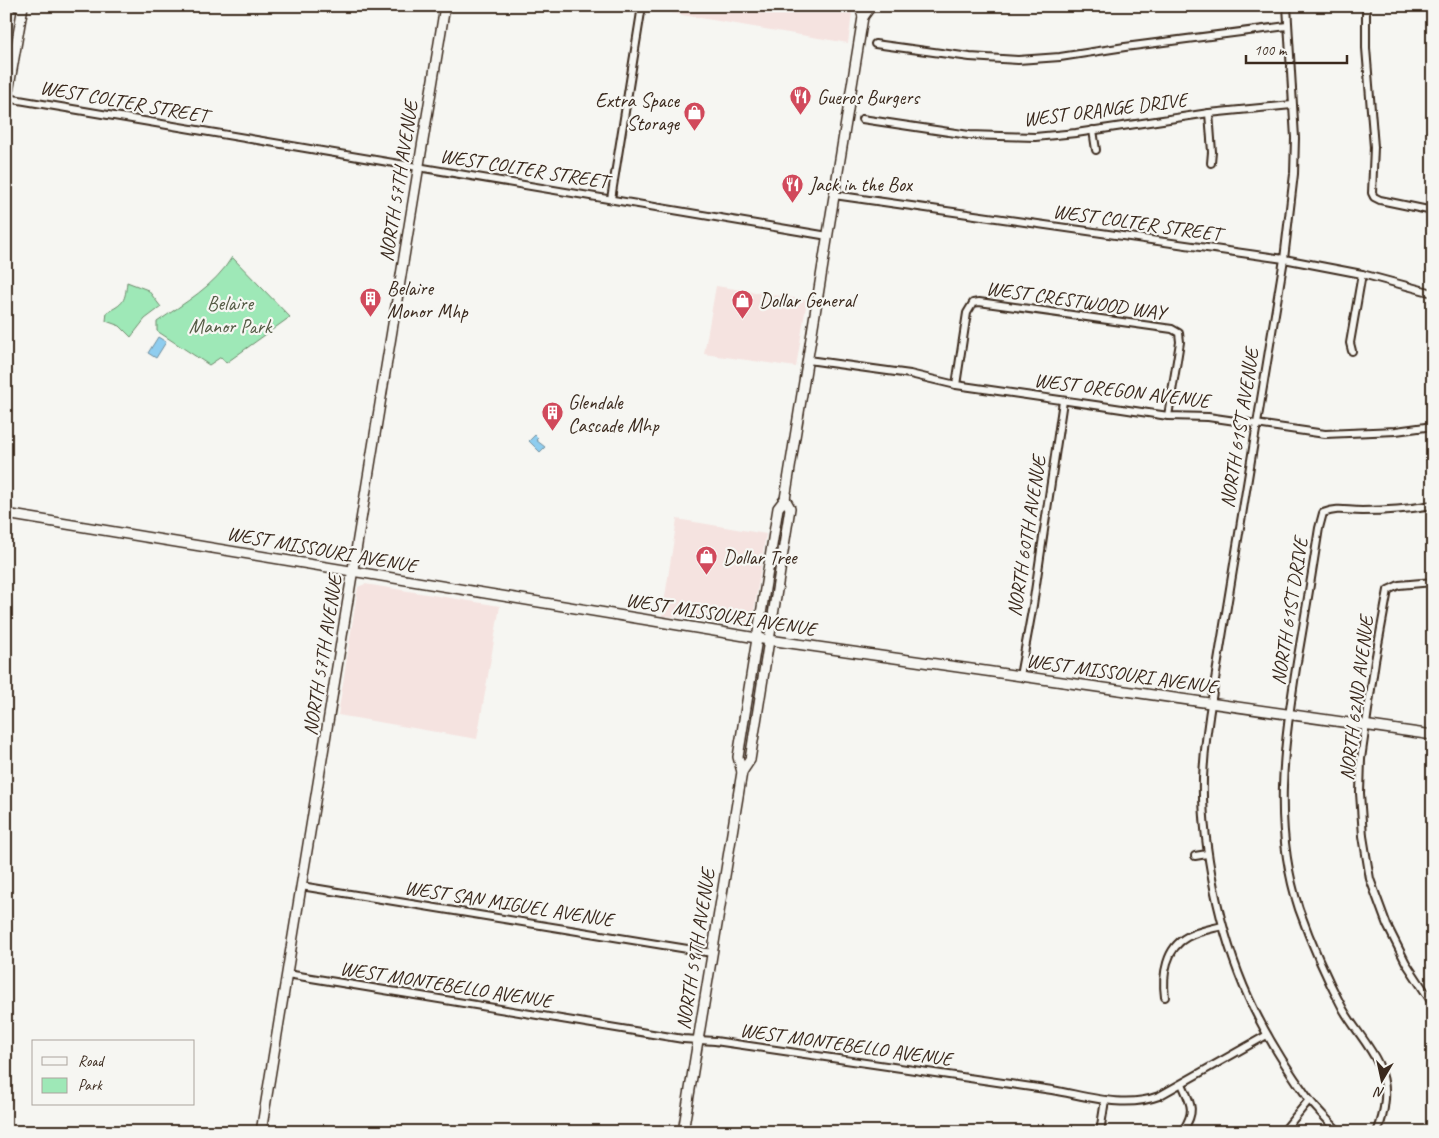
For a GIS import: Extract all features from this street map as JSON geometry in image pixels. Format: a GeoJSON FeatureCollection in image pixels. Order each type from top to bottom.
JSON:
{"type":"FeatureCollection","features":[{"type":"Feature","properties":{"kind":"street"},"geometry":{"type":"LineString","coordinates":[[7,101],[22,7],[13,6]]}},
{"type":"Feature","properties":{"kind":"street","name":"NORTH 57TH AVENUE"},"geometry":{"type":"LineString","coordinates":[[261,1132],[445,6]]}},
{"type":"Feature","properties":{"kind":"street"},"geometry":{"type":"LineString","coordinates":[[611,199],[642,6]]}},
{"type":"Feature","properties":{"kind":"street","name":"NORTH 59TH AVENUE"},"geometry":{"type":"LineString","coordinates":[[742,772],[738,757],[778,508],[785,499],[808,360],[863,16],[860,6]]}},
{"type":"Feature","properties":{"kind":"street","name":"NORTH 59TH AVENUE"},"geometry":{"type":"LineString","coordinates":[[863,16],[871,6]]}},
{"type":"Feature","properties":{"kind":"street","name":"NORTH 61ST AVENUE"},"geometry":{"type":"LineString","coordinates":[[1267,1035],[1243,988],[1222,926],[1207,854],[1203,781],[1211,703],[1284,259],[1294,174],[1294,138],[1287,26],[1288,6]]}},
{"type":"Feature","properties":{"kind":"street"},"geometry":{"type":"LineString","coordinates":[[1366,6],[1366,48],[1374,147],[1372,185],[1374,198],[1433,211]]}},
{"type":"Feature","properties":{"kind":"street"},"geometry":{"type":"LineString","coordinates":[[875,44],[970,57],[1018,60],[1060,57],[1287,26]]}},
{"type":"Feature","properties":{"kind":"street","name":"WEST COLTER STREET"},"geometry":{"type":"LineString","coordinates":[[7,101],[418,167],[828,236]]}},
{"type":"Feature","properties":{"kind":"street","name":"WEST ORANGE DRIVE"},"geometry":{"type":"LineString","coordinates":[[862,119],[920,129],[995,136],[1035,137],[1209,113],[1292,105]]}},
{"type":"Feature","properties":{"kind":"street"},"geometry":{"type":"LineString","coordinates":[[1209,113],[1211,163]]}},
{"type":"Feature","properties":{"kind":"street"},"geometry":{"type":"LineString","coordinates":[[1093,130],[1096,150]]}},
{"type":"Feature","properties":{"kind":"street","name":"WEST COLTER STREET"},"geometry":{"type":"LineString","coordinates":[[834,195],[1284,259],[1362,274],[1433,293]]}},
{"type":"Feature","properties":{"kind":"street"},"geometry":{"type":"LineString","coordinates":[[1352,351],[1350,343],[1362,274]]}},
{"type":"Feature","properties":{"kind":"street","name":"WEST CRESTWOOD WAY"},"geometry":{"type":"LineString","coordinates":[[956,385],[970,307],[973,303],[978,302],[1172,329],[1179,333],[1180,342],[1168,416]]}},
{"type":"Feature","properties":{"kind":"street","name":"WEST OREGON AVENUE"},"geometry":{"type":"LineString","coordinates":[[808,360],[910,374],[956,385],[1063,401],[1168,416],[1208,417],[1324,434],[1396,431],[1433,426]]}},
{"type":"Feature","properties":{"kind":"street","name":"NORTH 60TH AVENUE"},"geometry":{"type":"LineString","coordinates":[[1020,676],[1033,605],[1063,401]]}},
{"type":"Feature","properties":{"kind":"street","name":"NORTH 59TH AVENUE"},"geometry":{"type":"LineString","coordinates":[[683,1132],[742,772],[750,760],[790,508],[785,499]]}},
{"type":"Feature","properties":{"kind":"street","name":"NORTH 61ST DRIVE"},"geometry":{"type":"LineString","coordinates":[[1377,1132],[1381,1123],[1385,1091],[1379,1064],[1345,1011],[1323,969],[1307,931],[1292,885],[1285,838],[1282,799],[1285,750],[1289,714],[1323,513],[1336,508],[1360,511],[1392,510],[1433,505]]}},
{"type":"Feature","properties":{"kind":"street","name":"WEST MISSOURI AVENUE"},"geometry":{"type":"LineString","coordinates":[[6,514],[769,640],[1433,735]]}},
{"type":"Feature","properties":{"kind":"street","name":"NORTH 62ND AVENUE"},"geometry":{"type":"LineString","coordinates":[[1433,582],[1399,585],[1388,590],[1366,725],[1360,793],[1363,836],[1370,878],[1387,925],[1406,963],[1433,1004]]}},
{"type":"Feature","properties":{"kind":"street"},"geometry":{"type":"LineString","coordinates":[[1195,856],[1207,854]]}},
{"type":"Feature","properties":{"kind":"street","name":"WEST SAN MIGUEL AVENUE"},"geometry":{"type":"LineString","coordinates":[[301,886],[712,953]]}},
{"type":"Feature","properties":{"kind":"street"},"geometry":{"type":"LineString","coordinates":[[1164,996],[1163,982],[1166,968],[1170,955],[1177,944],[1187,937],[1222,926]]}},
{"type":"Feature","properties":{"kind":"street","name":"WEST MONTEBELLO AVENUE"},"geometry":{"type":"LineString","coordinates":[[287,974],[698,1041],[1052,1090],[1132,1103],[1146,1101],[1159,1096],[1267,1035]]}},
{"type":"Feature","properties":{"kind":"street"},"geometry":{"type":"LineString","coordinates":[[1267,1035],[1309,1100],[1339,1132]]}},
{"type":"Feature","properties":{"kind":"street"},"geometry":{"type":"LineString","coordinates":[[1182,1084],[1192,1110],[1191,1118],[1183,1130]]}},
{"type":"Feature","properties":{"kind":"street"},"geometry":{"type":"LineString","coordinates":[[1100,1132],[1105,1100]]}},
{"type":"Feature","properties":{"kind":"street"},"geometry":{"type":"LineString","coordinates":[[1283,1132],[1309,1100]]}},
{"type":"Feature","properties":{"kind":"shaded area"},"geometry":{"type":"Polygon","coordinates":[[[647,6],[853,6],[848,43],[647,9],[647,6]]]}},
{"type":"Feature","properties":{"kind":"shaded area"},"geometry":{"type":"Polygon","coordinates":[[[716,286],[807,300],[796,367],[704,354],[716,286]]]}},
{"type":"Feature","properties":{"kind":"shaded area"},"geometry":{"type":"Polygon","coordinates":[[[677,519],[766,534],[753,618],[749,625],[742,627],[685,617],[662,616],[677,519]]]}},
{"type":"Feature","properties":{"kind":"shaded area"},"geometry":{"type":"Polygon","coordinates":[[[365,584],[500,606],[477,739],[338,715],[358,587],[365,584]]]}},
{"type":"Feature","properties":{"kind":"green space","name":"Belaire Manor Park"},"geometry":{"type":"Polygon","coordinates":[[[232,257],[290,317],[226,363],[221,357],[209,365],[157,331],[157,322],[208,285],[217,277],[232,257]]]}},
{"type":"Feature","properties":{"kind":"green space"},"geometry":{"type":"Polygon","coordinates":[[[127,282],[148,290],[161,307],[145,319],[131,337],[120,326],[106,321],[107,312],[117,307],[123,301],[127,282]]]}},
{"type":"Feature","properties":{"kind":"water"},"geometry":{"type":"Polygon","coordinates":[[[158,337],[166,342],[156,358],[148,353],[158,337]]]}},
{"type":"Feature","properties":{"kind":"water"},"geometry":{"type":"Polygon","coordinates":[[[535,435],[538,438],[536,440],[545,447],[540,452],[529,441],[535,435]]]}},
{"type":"Feature","properties":{"kind":"place","name":"Gueros Burgers"},"geometry":{"type":"Point","coordinates":[801,116]}},
{"type":"Feature","properties":{"kind":"place","name":"Extra Space Storage"},"geometry":{"type":"Point","coordinates":[695,131]}},
{"type":"Feature","properties":{"kind":"place","name":"Jack in the Box"},"geometry":{"type":"Point","coordinates":[793,203]}},
{"type":"Feature","properties":{"kind":"place","name":"Belaire Monor Mhp"},"geometry":{"type":"Point","coordinates":[371,318]}},
{"type":"Feature","properties":{"kind":"place","name":"Dollar General"},"geometry":{"type":"Point","coordinates":[743,319]}},
{"type":"Feature","properties":{"kind":"place","name":"Glendale Cascade Mhp"},"geometry":{"type":"Point","coordinates":[552,432]}},
{"type":"Feature","properties":{"kind":"place","name":"Dollar Tree"},"geometry":{"type":"Point","coordinates":[707,576]}}]}
